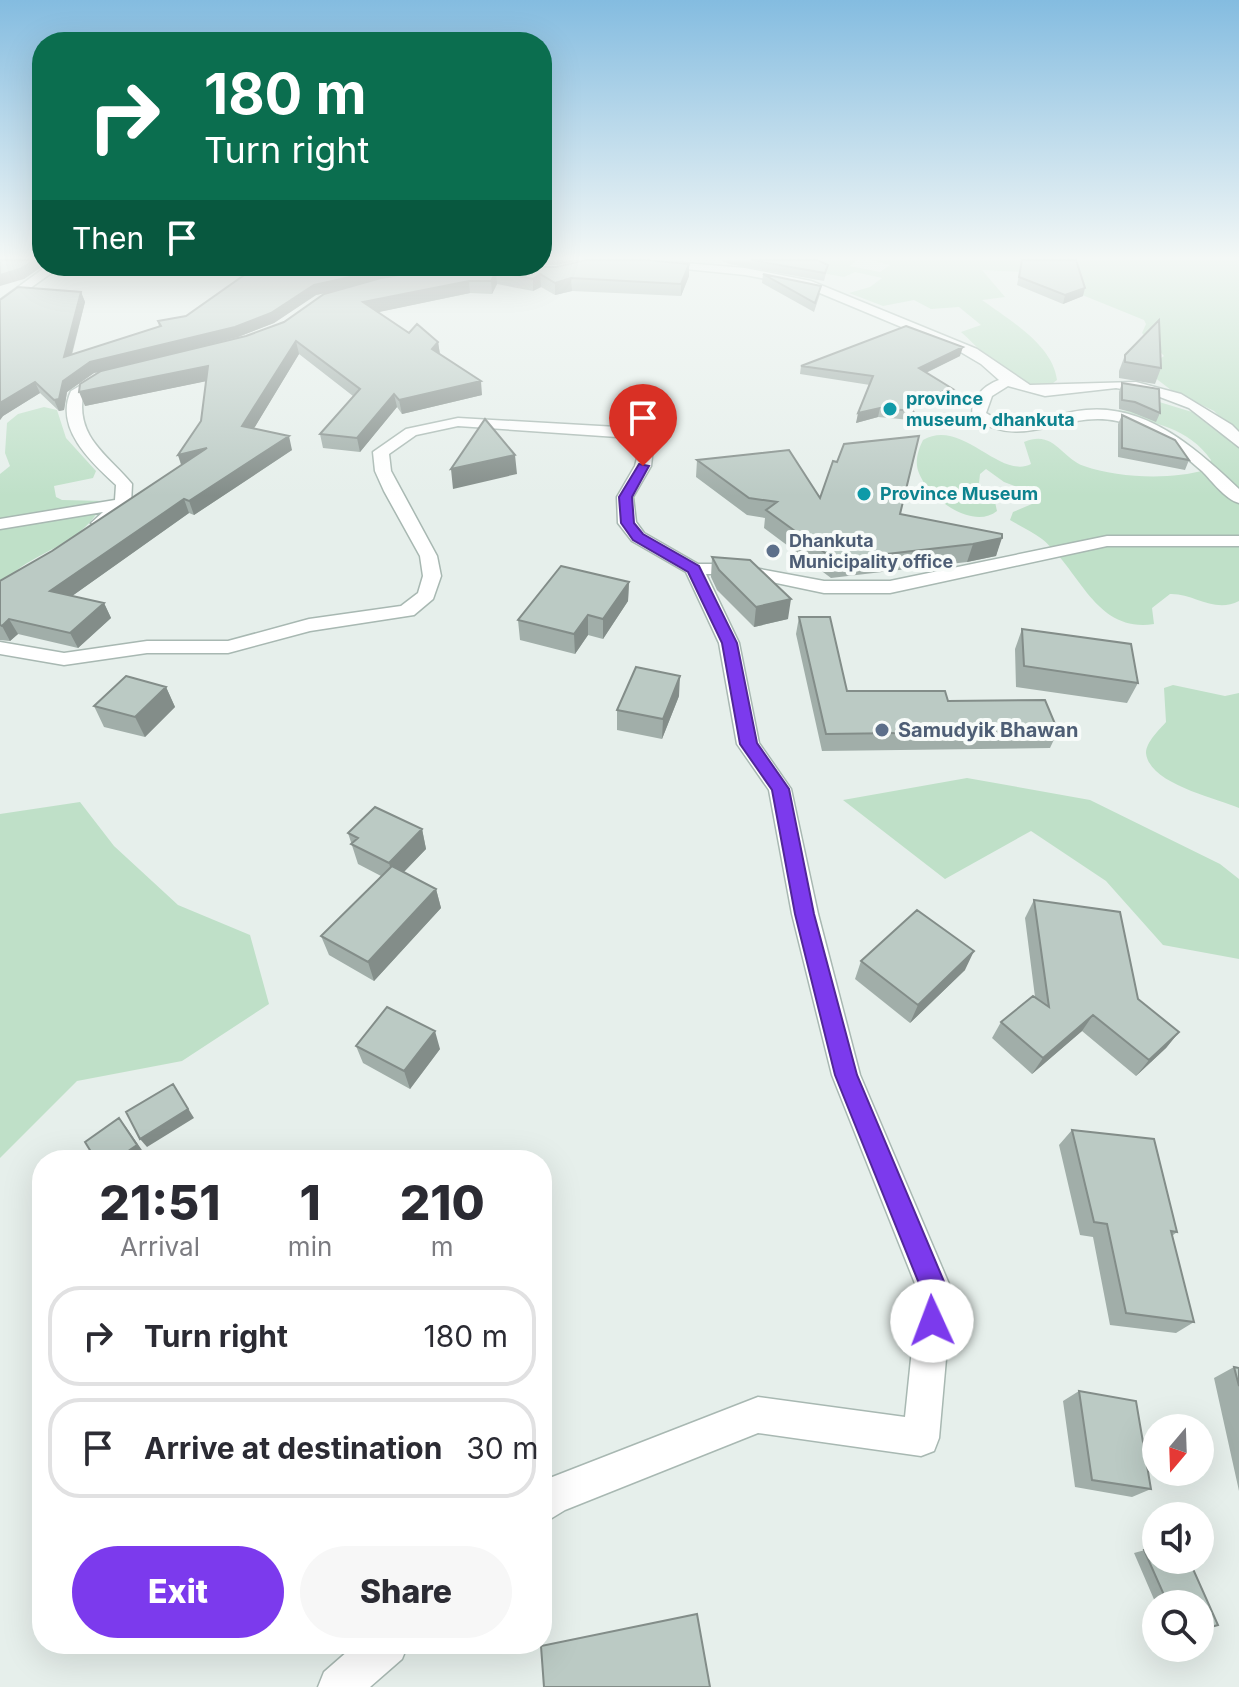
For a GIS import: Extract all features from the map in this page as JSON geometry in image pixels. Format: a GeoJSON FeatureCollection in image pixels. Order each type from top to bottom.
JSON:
{"type":"FeatureCollection","features":[{"type":"Feature","properties":{"kind":"street"},"geometry":{"type":"LineString","coordinates":[[937,339],[974,353],[1008,382]]}},
{"type":"Feature","properties":{"kind":"street"},"geometry":{"type":"LineString","coordinates":[[86,534],[123,504],[124,484],[88,448],[75,424],[73,404],[76,394],[100,379],[121,372]]}},
{"type":"Feature","properties":{"kind":"street"},"geometry":{"type":"LineString","coordinates":[[1239,442],[1230,429],[1200,410],[1146,388],[1106,384],[1054,393],[1008,382],[992,385],[982,398],[978,415],[987,423],[1012,430],[1099,414],[1152,426],[1198,458],[1239,498]]}},
{"type":"Feature","properties":{"kind":"street"},"geometry":{"type":"LineString","coordinates":[[0,648],[64,659],[147,647],[228,647],[309,625],[407,611],[420,604],[432,588],[431,559],[380,459],[381,452],[411,432],[458,422],[617,432],[637,435],[649,441],[643,466],[625,497],[627,523],[638,537],[694,569],[733,569],[824,587],[890,587],[1107,541],[1239,541]]}},
{"type":"Feature","properties":{"kind":"street"},"geometry":{"type":"LineString","coordinates":[[0,524],[123,504]]}},
{"type":"Feature","properties":{"kind":"street"},"geometry":{"type":"LineString","coordinates":[[552,1496],[758,1415],[921,1438],[935,1291],[846,1075],[805,914],[780,789],[748,744],[729,643],[694,569]]}},
{"type":"Feature","properties":{"kind":"street"},"geometry":{"type":"LineString","coordinates":[[339,1687],[376,1654]]}},
{"type":"Feature","properties":{"kind":"green space"},"geometry":{"type":"Polygon","coordinates":[[[968,339],[1033,339],[1047,355],[1057,380],[1039,385],[1027,383],[991,361],[968,339]]]}},
{"type":"Feature","properties":{"kind":"green space"},"geometry":{"type":"Polygon","coordinates":[[[1147,339],[1239,339],[1239,601],[1221,605],[1170,594],[1152,608],[1154,624],[1134,624],[1117,619],[1090,597],[1056,552],[1042,539],[1010,520],[1013,512],[1039,501],[1036,494],[1004,482],[986,469],[980,474],[979,483],[995,502],[997,511],[974,517],[937,498],[921,477],[917,466],[920,446],[923,440],[937,435],[952,436],[1006,464],[1019,467],[1031,464],[1024,442],[1043,439],[1084,466],[1112,473],[1161,476],[1205,470],[1211,460],[1192,440],[1169,428],[1118,414],[1118,410],[1156,415],[1156,401],[1192,412],[1220,434],[1236,434],[1214,411],[1171,390],[1154,377],[1155,362],[1164,356],[1147,339]]]}},
{"type":"Feature","properties":{"kind":"green space"},"geometry":{"type":"Polygon","coordinates":[[[44,407],[57,410],[66,438],[96,471],[93,478],[54,486],[56,497],[62,500],[104,501],[88,525],[21,567],[0,590],[0,474],[10,466],[5,453],[7,423],[18,414],[44,407]]]}},
{"type":"Feature","properties":{"kind":"green space"},"geometry":{"type":"Polygon","coordinates":[[[1173,685],[1225,696],[1239,693],[1239,808],[1185,788],[1150,764],[1146,753],[1148,744],[1166,722],[1164,688],[1173,685]]]}},
{"type":"Feature","properties":{"kind":"green space"},"geometry":{"type":"Polygon","coordinates":[[[967,778],[1090,800],[1220,864],[1239,879],[1239,959],[1163,945],[1106,881],[1031,831],[945,879],[843,800],[967,778]]]}},
{"type":"Feature","properties":{"kind":"green space"},"geometry":{"type":"Polygon","coordinates":[[[80,802],[114,846],[178,905],[250,935],[269,1004],[182,1061],[77,1081],[0,1158],[0,814],[80,802]]]}},
{"type":"Feature","properties":{"kind":"building"},"geometry":{"type":"Polygon","coordinates":[[[0,339],[69,339],[64,357],[121,339],[186,339],[90,362],[63,381],[59,399],[54,400],[35,382],[0,403],[0,339]]]}},
{"type":"Feature","properties":{"kind":"building"},"geometry":{"type":"Polygon","coordinates":[[[235,339],[434,339],[438,342],[432,349],[481,381],[399,400],[394,394],[357,438],[320,434],[360,389],[296,341],[242,426],[289,436],[189,501],[184,499],[50,591],[104,603],[70,633],[9,619],[2,626],[0,581],[52,551],[207,448],[178,455],[201,421],[208,366],[79,392],[80,384],[101,371],[235,339]]]}},
{"type":"Feature","properties":{"kind":"building"},"geometry":{"type":"Polygon","coordinates":[[[873,339],[941,339],[963,347],[919,368],[953,389],[906,401],[913,411],[880,408],[858,413],[873,376],[801,366],[873,339]]]}},
{"type":"Feature","properties":{"kind":"building"},"geometry":{"type":"Polygon","coordinates":[[[1141,339],[1160,339],[1161,368],[1125,362],[1125,355],[1141,339]]]}},
{"type":"Feature","properties":{"kind":"building"},"geometry":{"type":"Polygon","coordinates":[[[1122,383],[1159,389],[1160,413],[1122,400],[1122,383]]]}},
{"type":"Feature","properties":{"kind":"building"},"geometry":{"type":"Polygon","coordinates":[[[1122,415],[1175,440],[1189,460],[1122,448],[1122,415]]]}},
{"type":"Feature","properties":{"kind":"building"},"geometry":{"type":"Polygon","coordinates":[[[485,419],[515,455],[451,469],[485,419]]]}},
{"type":"Feature","properties":{"kind":"building"},"geometry":{"type":"Polygon","coordinates":[[[919,436],[900,514],[1002,534],[1002,538],[835,560],[766,510],[777,502],[749,498],[697,460],[789,450],[820,498],[833,461],[837,462],[844,444],[919,436]]]}},
{"type":"Feature","properties":{"kind":"building"},"geometry":{"type":"Polygon","coordinates":[[[712,557],[750,560],[791,599],[756,607],[719,570],[712,557]]]}},
{"type":"Feature","properties":{"kind":"building"},"geometry":{"type":"Polygon","coordinates":[[[561,566],[629,582],[603,619],[588,615],[574,634],[518,620],[561,566]]]}},
{"type":"Feature","properties":{"kind":"building"},"geometry":{"type":"Polygon","coordinates":[[[799,617],[830,617],[847,691],[945,691],[948,701],[1045,700],[1058,731],[826,734],[799,617]]]}},
{"type":"Feature","properties":{"kind":"building"},"geometry":{"type":"Polygon","coordinates":[[[1022,629],[1131,644],[1138,683],[1024,666],[1022,629]]]}},
{"type":"Feature","properties":{"kind":"building"},"geometry":{"type":"Polygon","coordinates":[[[636,667],[680,676],[663,719],[617,710],[636,667]]]}},
{"type":"Feature","properties":{"kind":"building"},"geometry":{"type":"Polygon","coordinates":[[[126,676],[166,687],[135,717],[94,706],[126,676]]]}},
{"type":"Feature","properties":{"kind":"building"},"geometry":{"type":"Polygon","coordinates":[[[375,807],[422,829],[389,863],[351,844],[358,838],[348,833],[375,807]]]}},
{"type":"Feature","properties":{"kind":"building"},"geometry":{"type":"Polygon","coordinates":[[[392,866],[436,889],[368,962],[321,936],[392,866]]]}},
{"type":"Feature","properties":{"kind":"building"},"geometry":{"type":"Polygon","coordinates":[[[1034,900],[1120,912],[1138,999],[1179,1032],[1149,1060],[1093,1015],[1043,1058],[1001,1022],[1033,996],[1049,1007],[1034,900]]]}},
{"type":"Feature","properties":{"kind":"building"},"geometry":{"type":"Polygon","coordinates":[[[917,910],[974,951],[918,1005],[861,961],[917,910]]]}},
{"type":"Feature","properties":{"kind":"building"},"geometry":{"type":"Polygon","coordinates":[[[387,1007],[435,1031],[404,1071],[356,1046],[387,1007]]]}},
{"type":"Feature","properties":{"kind":"building"},"geometry":{"type":"Polygon","coordinates":[[[173,1084],[188,1109],[140,1139],[126,1112],[173,1084]]]}},
{"type":"Feature","properties":{"kind":"building"},"geometry":{"type":"Polygon","coordinates":[[[119,1118],[137,1145],[130,1150],[90,1150],[85,1142],[119,1118]]]}},
{"type":"Feature","properties":{"kind":"building"},"geometry":{"type":"Polygon","coordinates":[[[1072,1130],[1154,1139],[1177,1232],[1171,1231],[1194,1322],[1126,1313],[1107,1224],[1094,1222],[1072,1130]]]}},
{"type":"Feature","properties":{"kind":"building"},"geometry":{"type":"Polygon","coordinates":[[[1234,1367],[1239,1368],[1239,1386],[1234,1367]]]}},
{"type":"Feature","properties":{"kind":"building"},"geometry":{"type":"Polygon","coordinates":[[[1079,1391],[1136,1401],[1142,1436],[1142,1486],[1150,1486],[1151,1489],[1092,1480],[1079,1391]]]}},
{"type":"Feature","properties":{"kind":"building"},"geometry":{"type":"Polygon","coordinates":[[[1155,1574],[1195,1574],[1202,1590],[1162,1590],[1155,1574]]]}},
{"type":"Feature","properties":{"kind":"building"},"geometry":{"type":"Polygon","coordinates":[[[697,1614],[710,1687],[544,1687],[542,1654],[552,1654],[552,1644],[697,1614]]]}},
{"type":"Feature","properties":{"kind":"place","name":"province museum, dhankuta"},"geometry":{"type":"Point","coordinates":[890,409]}},
{"type":"Feature","properties":{"kind":"place","name":"Province Museum"},"geometry":{"type":"Point","coordinates":[864,494]}},
{"type":"Feature","properties":{"kind":"place","name":"Dhankuta Municipality office"},"geometry":{"type":"Point","coordinates":[773,551]}},
{"type":"Feature","properties":{"kind":"place","name":"Samudyik Bhawan"},"geometry":{"type":"Point","coordinates":[882,730]}},
{"type":"Feature","properties":{"kind":"route"},"geometry":{"type":"LineString","coordinates":[[643,466],[625,497],[627,523],[638,537],[694,569],[729,643],[748,744],[780,789],[805,914],[846,1075],[935,1291],[932,1321]]}}]}
